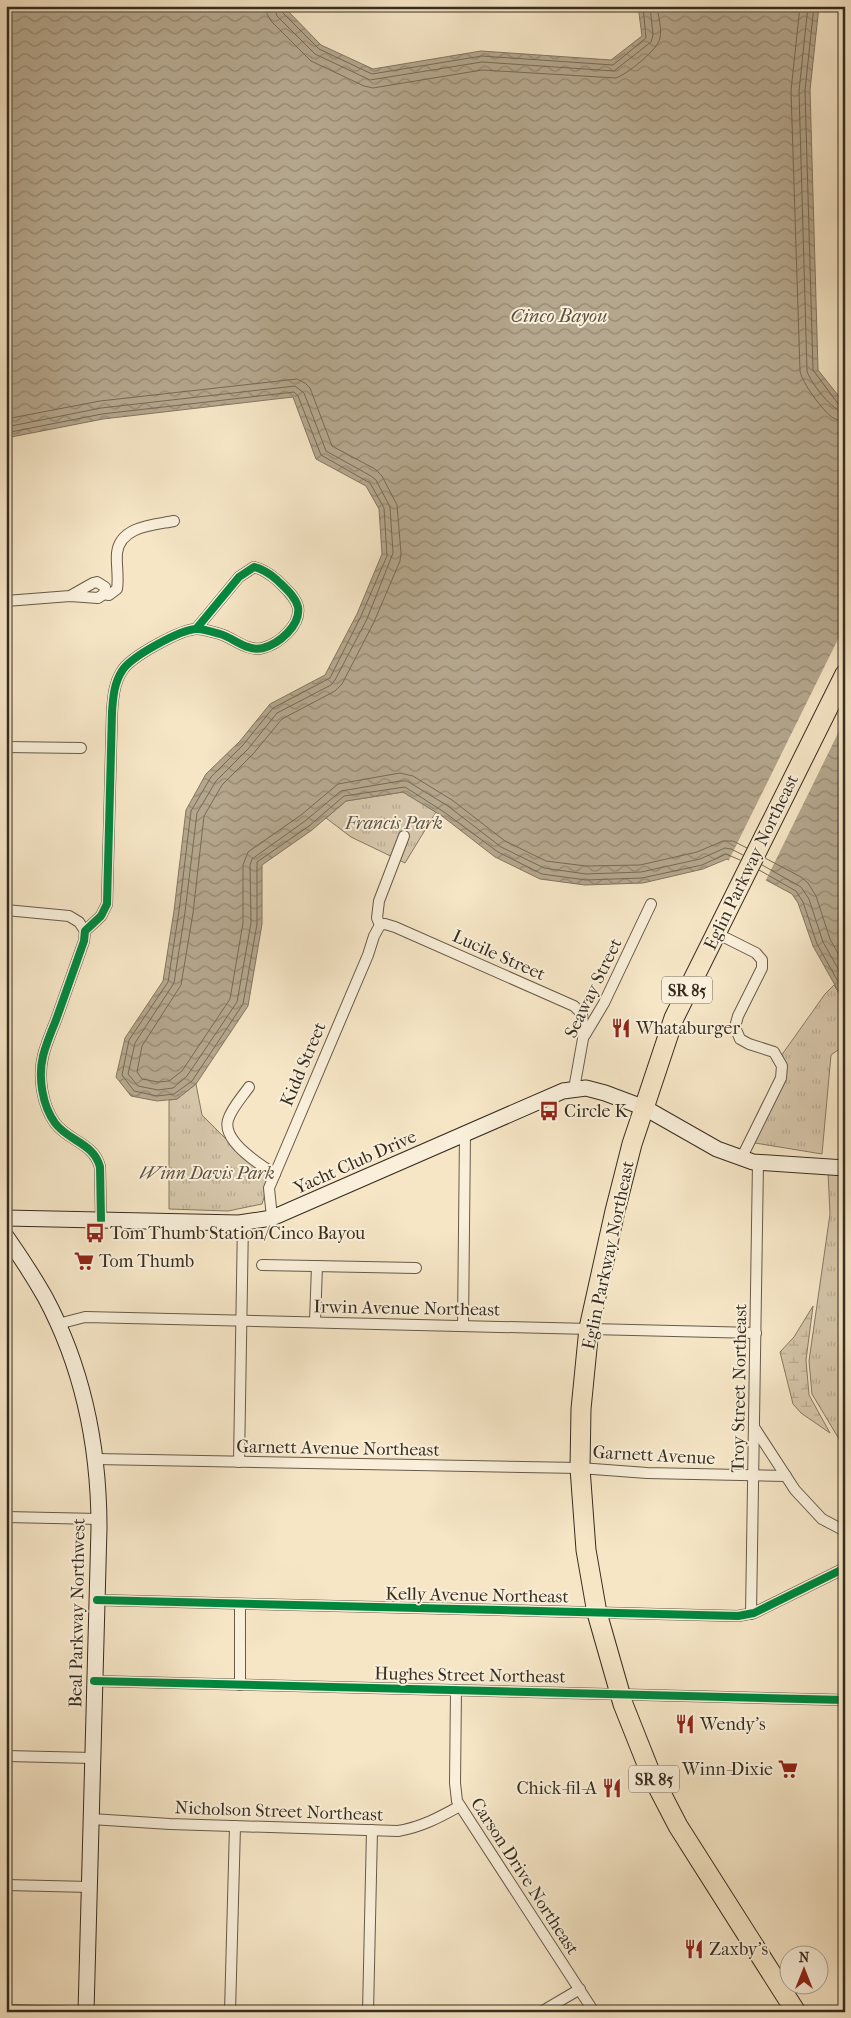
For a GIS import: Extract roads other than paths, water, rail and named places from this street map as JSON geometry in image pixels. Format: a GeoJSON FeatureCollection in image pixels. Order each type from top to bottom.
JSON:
{"type":"FeatureCollection","features":[{"type":"Feature","properties":{"kind":"highway","name":"Eglin Parkway Northeast"},"geometry":{"type":"LineString","coordinates":[[795,2011],[678,1826],[650,1772],[620,1694],[597,1613],[586,1550],[580,1468],[581,1409],[589,1328],[615,1211],[632,1144],[674,1018],[845,674]]}},
{"type":"Feature","properties":{"kind":"main road","name":"Yacht Club Drive"},"geometry":{"type":"LineString","coordinates":[[6,1218],[243,1222],[272,1218],[563,1091],[586,1088],[645,1108],[717,1148],[741,1159],[758,1162],[845,1168]]}},
{"type":"Feature","properties":{"kind":"main road","name":"Beal Parkway Northwest"},"geometry":{"type":"LineString","coordinates":[[6,1236],[45,1297],[58,1324],[81,1388],[90,1422],[96,1459],[99,1520],[86,2012]]}},
{"type":"Feature","properties":{"kind":"street"},"geometry":{"type":"LineString","coordinates":[[6,601],[70,596],[98,598],[104,594],[109,594],[117,588],[118,546],[127,535],[145,527],[174,521]]}},
{"type":"Feature","properties":{"kind":"street"},"geometry":{"type":"LineString","coordinates":[[85,931],[101,916],[107,904],[112,712],[116,686],[121,672],[134,658],[155,646],[196,629],[239,577],[254,567],[262,569],[283,586],[293,597],[298,608],[297,616],[290,629],[273,643],[262,648],[244,646],[220,634],[196,629]]}},
{"type":"Feature","properties":{"kind":"street"},"geometry":{"type":"LineString","coordinates":[[70,596],[97,582],[105,587],[104,594]]}},
{"type":"Feature","properties":{"kind":"street"},"geometry":{"type":"LineString","coordinates":[[6,747],[81,748]]}},
{"type":"Feature","properties":{"kind":"street"},"geometry":{"type":"LineString","coordinates":[[380,925],[377,918],[378,901],[404,836]]}},
{"type":"Feature","properties":{"kind":"street","name":"Seaway Street"},"geometry":{"type":"LineString","coordinates":[[574,1089],[584,1035],[586,1035],[604,1003],[651,904]]}},
{"type":"Feature","properties":{"kind":"street"},"geometry":{"type":"LineString","coordinates":[[6,910],[70,916],[79,922],[85,931],[84,941],[42,1057],[41,1078],[46,1105],[55,1123],[62,1132],[92,1151],[98,1159],[100,1167],[101,1220]]}},
{"type":"Feature","properties":{"kind":"street","name":"Lucile Street"},"geometry":{"type":"LineString","coordinates":[[380,925],[385,924],[395,927],[574,1006],[582,1014],[584,1035]]}},
{"type":"Feature","properties":{"kind":"street","name":"Kidd Street"},"geometry":{"type":"LineString","coordinates":[[272,1218],[269,1188],[380,925]]}},
{"type":"Feature","properties":{"kind":"street"},"geometry":{"type":"LineString","coordinates":[[716,933],[756,953],[762,960],[762,968],[738,1016],[736,1027],[740,1039],[774,1052],[782,1066],[781,1078],[741,1159]]}},
{"type":"Feature","properties":{"kind":"street"},"geometry":{"type":"LineString","coordinates":[[249,1087],[231,1114],[227,1126],[229,1132],[245,1153],[275,1174]]}},
{"type":"Feature","properties":{"kind":"street"},"geometry":{"type":"LineString","coordinates":[[463,1326],[465,1134]]}},
{"type":"Feature","properties":{"kind":"street","name":"Troy Street Northeast"},"geometry":{"type":"LineString","coordinates":[[751,1614],[758,1162]]}},
{"type":"Feature","properties":{"kind":"street"},"geometry":{"type":"LineString","coordinates":[[239,1462],[243,1222]]}},
{"type":"Feature","properties":{"kind":"street"},"geometry":{"type":"LineString","coordinates":[[262,1265],[416,1268]]}},
{"type":"Feature","properties":{"kind":"street"},"geometry":{"type":"LineString","coordinates":[[315,1322],[317,1266]]}},
{"type":"Feature","properties":{"kind":"street","name":"Irwin Avenue Northeast"},"geometry":{"type":"LineString","coordinates":[[58,1324],[84,1317],[756,1333]]}},
{"type":"Feature","properties":{"kind":"street"},"geometry":{"type":"LineString","coordinates":[[754,1427],[795,1490],[822,1520],[845,1531]]}},
{"type":"Feature","properties":{"kind":"street","name":"Garnett Avenue Northeast"},"geometry":{"type":"LineString","coordinates":[[96,1459],[580,1468]]}},
{"type":"Feature","properties":{"kind":"street","name":"Garnett Avenue"},"geometry":{"type":"LineString","coordinates":[[580,1468],[647,1473],[786,1476]]}},
{"type":"Feature","properties":{"kind":"street"},"geometry":{"type":"LineString","coordinates":[[6,1516],[99,1520]]}},
{"type":"Feature","properties":{"kind":"street","name":"Kelly Avenue Northeast"},"geometry":{"type":"LineString","coordinates":[[97,1600],[738,1616],[751,1614],[845,1568]]}},
{"type":"Feature","properties":{"kind":"street"},"geometry":{"type":"LineString","coordinates":[[240,1604],[240,1685]]}},
{"type":"Feature","properties":{"kind":"street","name":"Hughes Street Northeast"},"geometry":{"type":"LineString","coordinates":[[94,1681],[845,1700]]}},
{"type":"Feature","properties":{"kind":"street","name":"Carson Drive Northeast"},"geometry":{"type":"LineString","coordinates":[[456,1690],[455,1788],[460,1806],[594,2012]]}},
{"type":"Feature","properties":{"kind":"street"},"geometry":{"type":"LineString","coordinates":[[6,1756],[93,1758]]}},
{"type":"Feature","properties":{"kind":"street","name":"Nicholson Street Northeast"},"geometry":{"type":"LineString","coordinates":[[91,1819],[398,1831],[431,1822],[460,1806]]}},
{"type":"Feature","properties":{"kind":"street"},"geometry":{"type":"LineString","coordinates":[[230,2012],[235,1826]]}},
{"type":"Feature","properties":{"kind":"street"},"geometry":{"type":"LineString","coordinates":[[368,2012],[372,1830]]}},
{"type":"Feature","properties":{"kind":"street"},"geometry":{"type":"LineString","coordinates":[[6,1885],[90,1887]]}},
{"type":"Feature","properties":{"kind":"street"},"geometry":{"type":"LineString","coordinates":[[540,2012],[580,1989]]}},
{"type":"Feature","properties":{"kind":"street"},"geometry":{"type":"LineString","coordinates":[[6,2010],[72,2012]]}},
{"type":"Feature","properties":{"kind":"water","name":"Cinco Bayou"},"geometry":{"type":"Polygon","coordinates":[[[6,6],[283,6],[321,45],[373,69],[481,51],[611,60],[642,36],[638,6],[819,6],[810,90],[818,370],[845,404],[845,1003],[813,946],[798,903],[792,894],[727,859],[703,869],[643,883],[585,885],[540,879],[495,857],[442,816],[403,792],[346,801],[312,830],[262,865],[262,924],[248,1006],[196,1084],[177,1099],[157,1101],[131,1096],[116,1077],[125,1038],[163,981],[174,911],[186,810],[206,774],[240,741],[270,704],[325,675],[357,614],[382,554],[379,509],[366,486],[316,459],[293,397],[103,419],[6,438],[6,6]]]}},
{"type":"Feature","properties":{"kind":"place","name":"Whataburger"},"geometry":{"type":"Point","coordinates":[621,1028]}},
{"type":"Feature","properties":{"kind":"place","name":"Circle K"},"geometry":{"type":"Point","coordinates":[549,1111]}},
{"type":"Feature","properties":{"kind":"place","name":"Tom Thumb Station/Cinco Bayou"},"geometry":{"type":"Point","coordinates":[95,1233]}},
{"type":"Feature","properties":{"kind":"place","name":"Tom Thumb"},"geometry":{"type":"Point","coordinates":[84,1261]}},
{"type":"Feature","properties":{"kind":"place","name":"Wendy's"},"geometry":{"type":"Point","coordinates":[685,1724]}},
{"type":"Feature","properties":{"kind":"place","name":"Winn-Dixie"},"geometry":{"type":"Point","coordinates":[788,1769]}},
{"type":"Feature","properties":{"kind":"place","name":"Chick-fil-A"},"geometry":{"type":"Point","coordinates":[612,1788]}},
{"type":"Feature","properties":{"kind":"place","name":"Zaxby's"},"geometry":{"type":"Point","coordinates":[694,1949]}},
{"type":"Feature","properties":{"kind":"park label","name":"Francis Park"},"geometry":{"type":"Point","coordinates":[394,823]}},
{"type":"Feature","properties":{"kind":"park label","name":"Winn Davis Park"},"geometry":{"type":"Point","coordinates":[207,1173]}}]}
